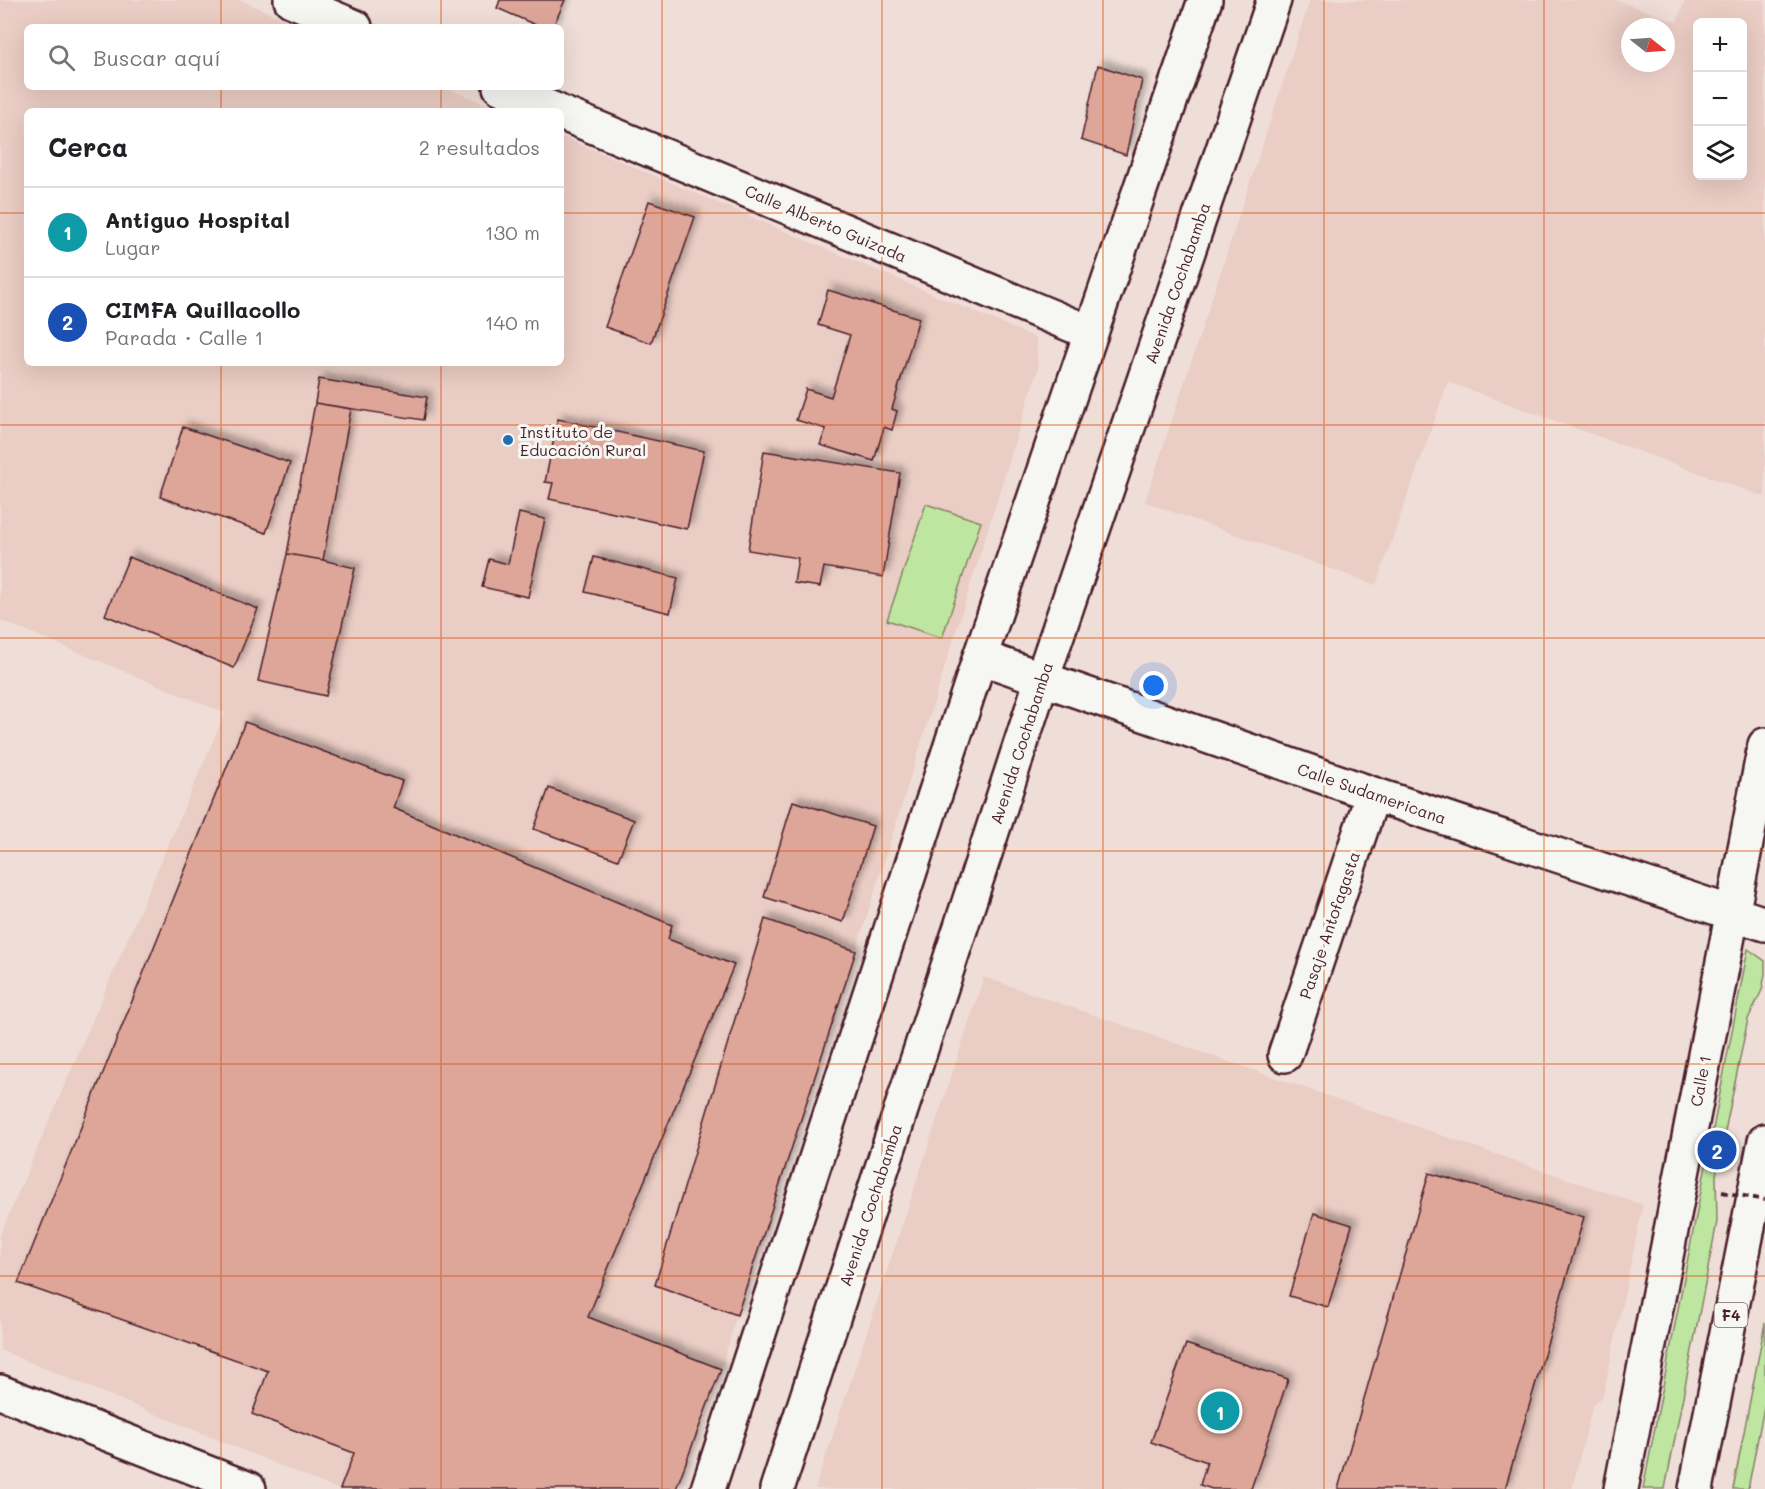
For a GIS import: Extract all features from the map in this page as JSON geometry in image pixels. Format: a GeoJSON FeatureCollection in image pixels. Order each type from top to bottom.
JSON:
{"type":"FeatureCollection","features":[{"type":"Feature","properties":{"kind":"main road"},"geometry":{"type":"LineString","coordinates":[[291,0],[348,24]]}},
{"type":"Feature","properties":{"kind":"main road"},"geometry":{"type":"LineString","coordinates":[[708,1489],[980,657],[1205,0]]}},
{"type":"Feature","properties":{"kind":"main road","name":"Avenida Cochabamba"},"geometry":{"type":"LineString","coordinates":[[777,1489],[1042,679],[1274,0]]}},
{"type":"Feature","properties":{"kind":"main road","name":"Calle Alberto Guizada"},"geometry":{"type":"LineString","coordinates":[[507,90],[550,108]]}},
{"type":"Feature","properties":{"kind":"main road","name":"Calle Alberto Guizada"},"geometry":{"type":"LineString","coordinates":[[564,114],[1091,333]]}},
{"type":"Feature","properties":{"kind":"main road","name":"Calle Sudamericana"},"geometry":{"type":"LineString","coordinates":[[980,657],[1373,794],[1765,924]]}},
{"type":"Feature","properties":{"kind":"main road","name":"Calle 1"},"geometry":{"type":"LineString","coordinates":[[1621,1489],[1765,744]]}},
{"type":"Feature","properties":{"kind":"main road","name":"Pasaje Antofagasta"},"geometry":{"type":"LineString","coordinates":[[1285,1055],[1373,794]]}},
{"type":"Feature","properties":{"kind":"main road","name":"F4"},"geometry":{"type":"LineString","coordinates":[[1696,1489],[1765,1141]]}},
{"type":"Feature","properties":{"kind":"main road"},"geometry":{"type":"LineString","coordinates":[[0,1392],[249,1489]]}},
{"type":"Feature","properties":{"kind":"path"},"geometry":{"type":"LineString","coordinates":[[1722,1192],[1765,1200]]}},
{"type":"Feature","properties":{"kind":"shaded area"},"geometry":{"type":"Polygon","coordinates":[[[0,0],[240,0],[296,24],[24,24],[24,90],[452,90],[494,108],[24,108],[24,366],[564,366],[564,137],[1036,338],[1038,369],[856,951],[721,1369],[676,1489],[337,1489],[0,1350],[0,1235],[225,713],[0,620],[0,0]]]}},
{"type":"Feature","properties":{"kind":"shaded area"},"geometry":{"type":"Polygon","coordinates":[[[1310,0],[1616,0],[1666,18],[1621,18],[1621,72],[1675,72],[1675,21],[1677,22],[1685,0],[1765,0],[1765,497],[1448,382],[1376,585],[1145,502],[1310,0]]]}},
{"type":"Feature","properties":{"kind":"shaded area"},"geometry":{"type":"Polygon","coordinates":[[[984,977],[1643,1205],[1603,1396],[1593,1404],[1572,1489],[815,1489],[984,977]]]}},
{"type":"Feature","properties":{"kind":"green space"},"geometry":{"type":"Polygon","coordinates":[[[926,504],[981,522],[942,638],[887,620],[926,504]]]}},
{"type":"Feature","properties":{"kind":"green space"},"geometry":{"type":"Polygon","coordinates":[[[1748,949],[1765,961],[1765,974],[1762,990],[1748,1019],[1716,1175],[1717,1222],[1665,1489],[1643,1489],[1748,949]]]}},
{"type":"Feature","properties":{"kind":"green space"},"geometry":{"type":"Polygon","coordinates":[[[1765,1323],[1765,1402],[1748,1489],[1733,1489],[1765,1323]]]}},
{"type":"Feature","properties":{"kind":"building"},"geometry":{"type":"Polygon","coordinates":[[[500,0],[565,0],[554,24],[533,24],[497,8],[500,0]]]}},
{"type":"Feature","properties":{"kind":"building"},"geometry":{"type":"Polygon","coordinates":[[[1098,65],[1142,80],[1126,155],[1081,140],[1098,65]]]}},
{"type":"Feature","properties":{"kind":"building"},"geometry":{"type":"Polygon","coordinates":[[[649,201],[695,217],[651,343],[605,327],[649,201]]]}},
{"type":"Feature","properties":{"kind":"building"},"geometry":{"type":"Polygon","coordinates":[[[828,290],[919,318],[892,409],[897,411],[892,430],[884,427],[874,461],[820,445],[826,429],[796,420],[806,389],[831,397],[850,335],[818,325],[828,290]]]}},
{"type":"Feature","properties":{"kind":"building"},"geometry":{"type":"Polygon","coordinates":[[[319,379],[427,397],[423,420],[315,403],[319,379]]]}},
{"type":"Feature","properties":{"kind":"building"},"geometry":{"type":"Polygon","coordinates":[[[315,403],[351,409],[323,560],[287,554],[315,403]]]}},
{"type":"Feature","properties":{"kind":"building"},"geometry":{"type":"Polygon","coordinates":[[[558,419],[704,451],[687,529],[549,499],[553,483],[545,482],[558,419]]]}},
{"type":"Feature","properties":{"kind":"building"},"geometry":{"type":"Polygon","coordinates":[[[183,427],[290,463],[266,533],[160,497],[183,427]]]}},
{"type":"Feature","properties":{"kind":"building"},"geometry":{"type":"Polygon","coordinates":[[[764,451],[900,473],[883,577],[824,567],[820,587],[794,583],[798,558],[748,550],[764,451]]]}},
{"type":"Feature","properties":{"kind":"building"},"geometry":{"type":"Polygon","coordinates":[[[519,513],[545,519],[528,597],[482,587],[489,559],[508,564],[519,513]]]}},
{"type":"Feature","properties":{"kind":"building"},"geometry":{"type":"Polygon","coordinates":[[[287,554],[355,568],[326,696],[258,681],[287,554]]]}},
{"type":"Feature","properties":{"kind":"building"},"geometry":{"type":"Polygon","coordinates":[[[129,557],[258,609],[234,668],[105,615],[129,557]]]}},
{"type":"Feature","properties":{"kind":"building"},"geometry":{"type":"Polygon","coordinates":[[[594,557],[678,578],[670,613],[585,592],[594,557]]]}},
{"type":"Feature","properties":{"kind":"building"},"geometry":{"type":"Polygon","coordinates":[[[245,722],[402,781],[393,808],[672,925],[668,939],[734,965],[588,1317],[721,1369],[676,1489],[340,1489],[354,1453],[252,1414],[268,1371],[18,1283],[245,722]]]}},
{"type":"Feature","properties":{"kind":"building"},"geometry":{"type":"Polygon","coordinates":[[[549,788],[634,820],[618,860],[534,829],[549,788]]]}},
{"type":"Feature","properties":{"kind":"building"},"geometry":{"type":"Polygon","coordinates":[[[793,801],[873,826],[843,922],[764,897],[793,801]]]}},
{"type":"Feature","properties":{"kind":"building"},"geometry":{"type":"Polygon","coordinates":[[[765,919],[856,951],[737,1315],[655,1285],[765,919]]]}},
{"type":"Feature","properties":{"kind":"building"},"geometry":{"type":"Polygon","coordinates":[[[1429,1173],[1584,1217],[1505,1489],[1338,1489],[1429,1173]]]}},
{"type":"Feature","properties":{"kind":"building"},"geometry":{"type":"Polygon","coordinates":[[[1314,1213],[1352,1225],[1328,1307],[1289,1296],[1314,1213]]]}},
{"type":"Feature","properties":{"kind":"building"},"geometry":{"type":"Polygon","coordinates":[[[1186,1344],[1288,1379],[1251,1489],[1212,1489],[1200,1485],[1207,1462],[1151,1442],[1186,1344]]]}},
{"type":"Feature","properties":{"kind":"place","name":"Instituto de Educación Rural"},"geometry":{"type":"Point","coordinates":[508,440]}},
{"type":"Feature","properties":{"kind":"place","name":"CIMFA Quillacollo"},"geometry":{"type":"Point","coordinates":[1717,1150]}},
{"type":"Feature","properties":{"kind":"place","name":"Antiguo Hospital"},"geometry":{"type":"Point","coordinates":[1220,1411]}}]}
